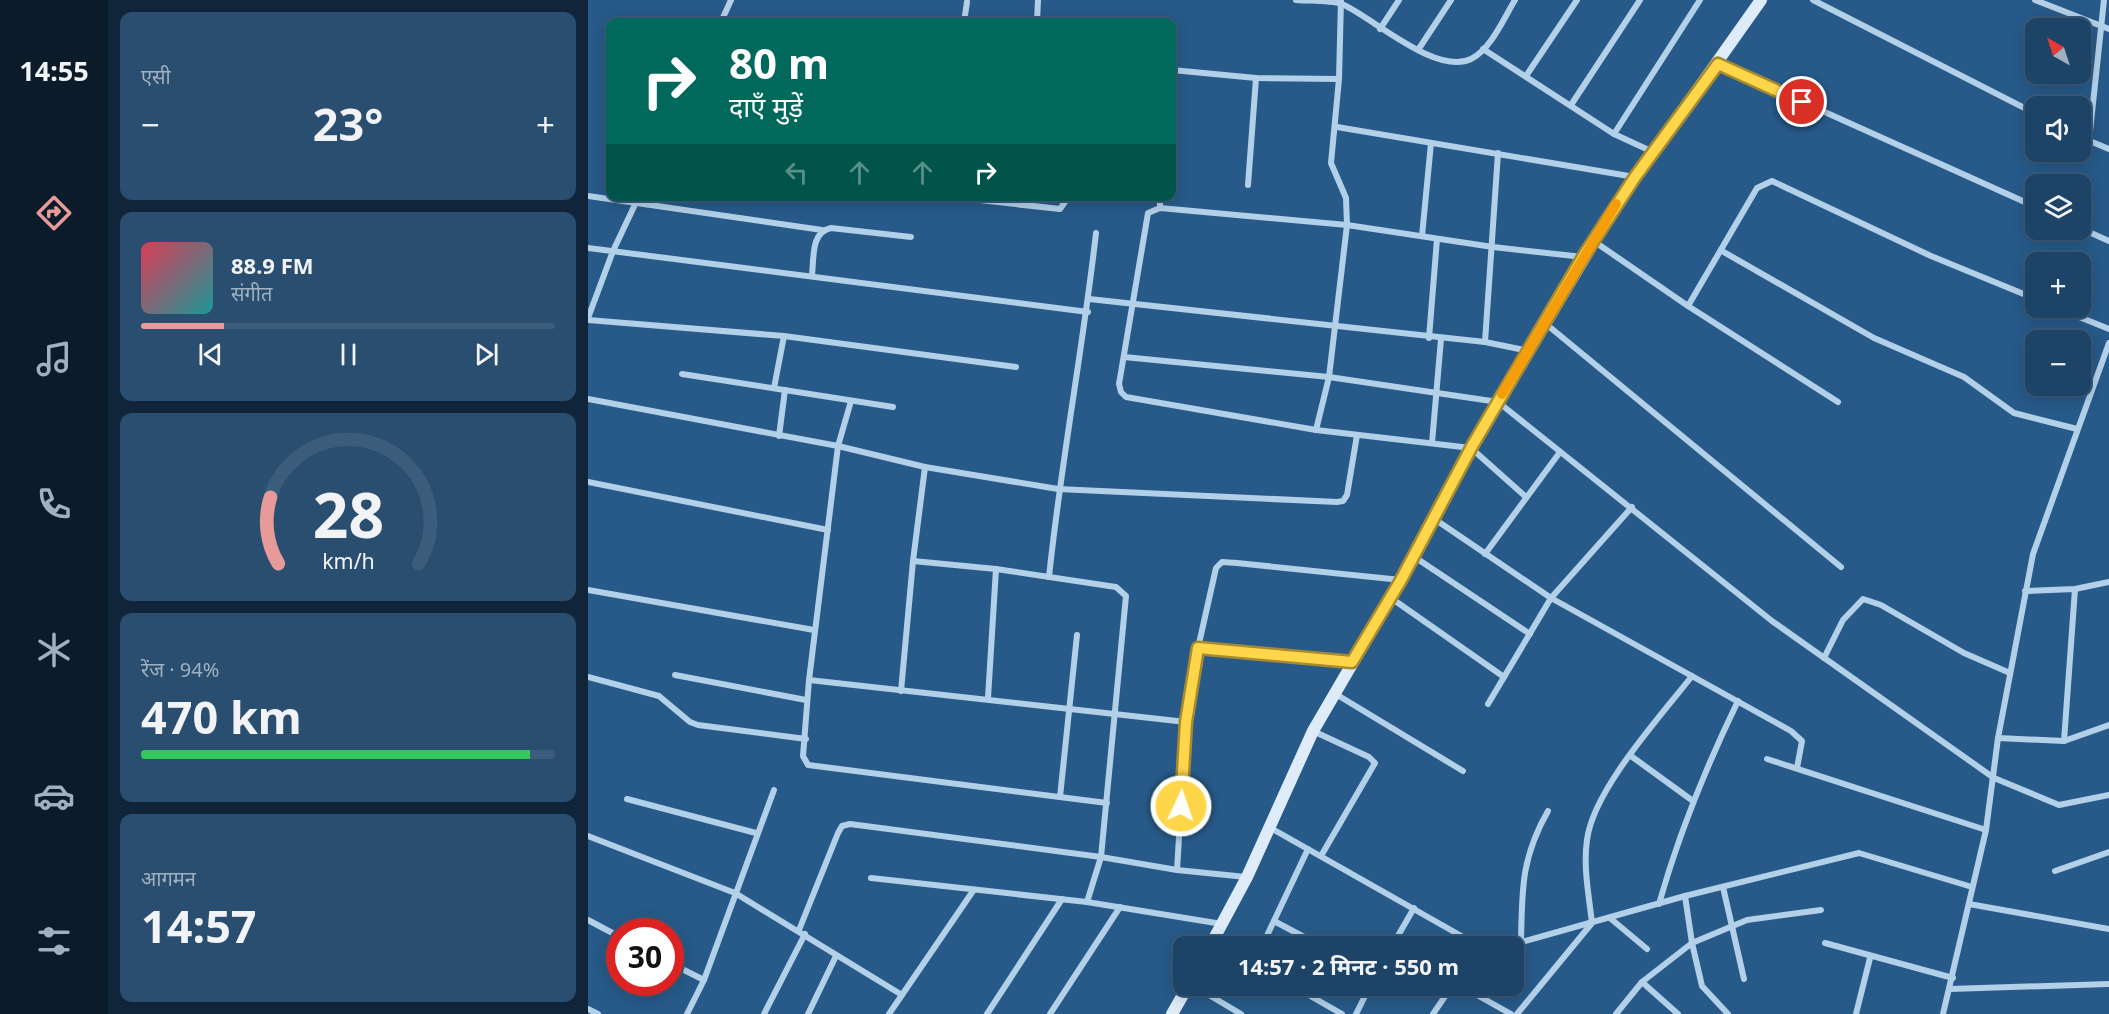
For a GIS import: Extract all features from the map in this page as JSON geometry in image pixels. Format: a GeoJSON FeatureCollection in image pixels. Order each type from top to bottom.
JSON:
{"type":"FeatureCollection","features":[{"type":"Feature","properties":{"kind":"street"},"geometry":{"type":"LineString","coordinates":[[723,18],[731,0]]}},
{"type":"Feature","properties":{"kind":"street"},"geometry":{"type":"LineString","coordinates":[[1037,18],[1038,0]]}},
{"type":"Feature","properties":{"kind":"street"},"geometry":{"type":"LineString","coordinates":[[1296,0],[1341,1],[1380,29],[1419,50],[1451,62],[1471,59],[1483,49],[1515,0]]}},
{"type":"Feature","properties":{"kind":"street"},"geometry":{"type":"LineString","coordinates":[[1380,29],[1399,0]]}},
{"type":"Feature","properties":{"kind":"street"},"geometry":{"type":"LineString","coordinates":[[1419,50],[1451,0]]}},
{"type":"Feature","properties":{"kind":"street"},"geometry":{"type":"LineString","coordinates":[[1526,76],[1576,0]]}},
{"type":"Feature","properties":{"kind":"street"},"geometry":{"type":"LineString","coordinates":[[1571,105],[1640,0]]}},
{"type":"Feature","properties":{"kind":"street"},"geometry":{"type":"LineString","coordinates":[[1614,134],[1700,0]]}},
{"type":"Feature","properties":{"kind":"street"},"geometry":{"type":"LineString","coordinates":[[1215,936],[1247,877],[1268,826],[1313,731],[1391,598],[1471,448],[1583,257],[1635,177],[1718,64],[1761,0]]}},
{"type":"Feature","properties":{"kind":"street"},"geometry":{"type":"LineString","coordinates":[[1814,0],[2025,108]]}},
{"type":"Feature","properties":{"kind":"street"},"geometry":{"type":"LineString","coordinates":[[2035,0],[2106,28]]}},
{"type":"Feature","properties":{"kind":"street"},"geometry":{"type":"LineString","coordinates":[[2091,128],[2106,28],[2104,0]]}},
{"type":"Feature","properties":{"kind":"street"},"geometry":{"type":"LineString","coordinates":[[1316,430],[1329,377],[1347,225],[1346,198],[1331,163],[1337,127],[1340,79],[1341,1]]}},
{"type":"Feature","properties":{"kind":"street"},"geometry":{"type":"LineString","coordinates":[[965,18],[967,2]]}},
{"type":"Feature","properties":{"kind":"street"},"geometry":{"type":"LineString","coordinates":[[1483,49],[1614,134],[1653,152]]}},
{"type":"Feature","properties":{"kind":"street"},"geometry":{"type":"LineString","coordinates":[[1718,64],[2025,202]]}},
{"type":"Feature","properties":{"kind":"street"},"geometry":{"type":"LineString","coordinates":[[1176,70],[1256,78],[1340,79]]}},
{"type":"Feature","properties":{"kind":"street"},"geometry":{"type":"LineString","coordinates":[[1248,185],[1256,78]]}},
{"type":"Feature","properties":{"kind":"street"},"geometry":{"type":"LineString","coordinates":[[1337,127],[1635,177]]}},
{"type":"Feature","properties":{"kind":"street"},"geometry":{"type":"LineString","coordinates":[[1422,237],[1431,142]]}},
{"type":"Feature","properties":{"kind":"street"},"geometry":{"type":"LineString","coordinates":[[2091,142],[2109,149]]}},
{"type":"Feature","properties":{"kind":"street"},"geometry":{"type":"LineString","coordinates":[[1485,342],[1498,153]]}},
{"type":"Feature","properties":{"kind":"street"},"geometry":{"type":"LineString","coordinates":[[1688,306],[1757,188],[1772,181],[1931,256],[2025,294]]}},
{"type":"Feature","properties":{"kind":"street"},"geometry":{"type":"LineString","coordinates":[[588,196],[606,197]]}},
{"type":"Feature","properties":{"kind":"street"},"geometry":{"type":"LineString","coordinates":[[637,201],[613,251],[588,319],[784,336],[1016,367]]}},
{"type":"Feature","properties":{"kind":"street"},"geometry":{"type":"LineString","coordinates":[[643,201],[822,230],[831,228],[911,237]]}},
{"type":"Feature","properties":{"kind":"street"},"geometry":{"type":"LineString","coordinates":[[980,201],[1060,209],[1066,201]]}},
{"type":"Feature","properties":{"kind":"street"},"geometry":{"type":"LineString","coordinates":[[1032,201],[1032,207]]}},
{"type":"Feature","properties":{"kind":"street"},"geometry":{"type":"LineString","coordinates":[[1160,201],[1160,207]]}},
{"type":"Feature","properties":{"kind":"street"},"geometry":{"type":"LineString","coordinates":[[1526,497],[1471,448],[1316,430],[1126,397],[1121,392],[1119,384],[1148,213],[1160,207],[1347,225],[1493,247],[1583,257]]}},
{"type":"Feature","properties":{"kind":"street"},"geometry":{"type":"LineString","coordinates":[[812,275],[817,236],[822,230]]}},
{"type":"Feature","properties":{"kind":"street"},"geometry":{"type":"LineString","coordinates":[[1049,577],[1058,489],[1088,312],[1096,233]]}},
{"type":"Feature","properties":{"kind":"street"},"geometry":{"type":"LineString","coordinates":[[2091,233],[2109,241]]}},
{"type":"Feature","properties":{"kind":"street"},"geometry":{"type":"LineString","coordinates":[[1429,338],[1437,239]]}},
{"type":"Feature","properties":{"kind":"street"},"geometry":{"type":"LineString","coordinates":[[1594,241],[1688,306],[1838,402]]}},
{"type":"Feature","properties":{"kind":"street"},"geometry":{"type":"LineString","coordinates":[[588,248],[1088,312]]}},
{"type":"Feature","properties":{"kind":"street"},"geometry":{"type":"LineString","coordinates":[[1722,251],[1874,338],[1964,377],[2014,413],[2077,429]]}},
{"type":"Feature","properties":{"kind":"street"},"geometry":{"type":"LineString","coordinates":[[1089,300],[1335,325],[1429,338],[1485,342],[1529,351]]}},
{"type":"Feature","properties":{"kind":"street"},"geometry":{"type":"LineString","coordinates":[[2082,318],[2109,329]]}},
{"type":"Feature","properties":{"kind":"street"},"geometry":{"type":"LineString","coordinates":[[1545,324],[1840,567]]}},
{"type":"Feature","properties":{"kind":"street"},"geometry":{"type":"LineString","coordinates":[[774,388],[784,336]]}},
{"type":"Feature","properties":{"kind":"street"},"geometry":{"type":"LineString","coordinates":[[1432,443],[1441,339]]}},
{"type":"Feature","properties":{"kind":"street"},"geometry":{"type":"LineString","coordinates":[[1943,1014],[1986,830],[1998,738],[2025,591],[2040,532],[2109,343]]}},
{"type":"Feature","properties":{"kind":"street"},"geometry":{"type":"LineString","coordinates":[[1124,357],[1329,377],[1498,402],[1772,621],[1994,778],[2059,805],[2109,795]]}},
{"type":"Feature","properties":{"kind":"street"},"geometry":{"type":"LineString","coordinates":[[682,374],[893,407]]}},
{"type":"Feature","properties":{"kind":"street"},"geometry":{"type":"LineString","coordinates":[[779,436],[785,390]]}},
{"type":"Feature","properties":{"kind":"street"},"geometry":{"type":"LineString","coordinates":[[588,399],[838,446],[925,467],[1058,489],[1337,502],[1342,501],[1347,495],[1357,435]]}},
{"type":"Feature","properties":{"kind":"street"},"geometry":{"type":"LineString","coordinates":[[851,401],[838,446],[814,630],[806,700],[806,739],[803,756],[808,765],[1107,802]]}},
{"type":"Feature","properties":{"kind":"street"},"geometry":{"type":"LineString","coordinates":[[1485,554],[1560,452]]}},
{"type":"Feature","properties":{"kind":"street"},"geometry":{"type":"LineString","coordinates":[[902,691],[913,561],[925,467]]}},
{"type":"Feature","properties":{"kind":"street"},"geometry":{"type":"LineString","coordinates":[[588,482],[828,530]]}},
{"type":"Feature","properties":{"kind":"street"},"geometry":{"type":"LineString","coordinates":[[1488,704],[1551,598],[1632,507]]}},
{"type":"Feature","properties":{"kind":"street"},"geometry":{"type":"LineString","coordinates":[[1433,518],[1551,598],[1791,731],[1802,741],[1797,768]]}},
{"type":"Feature","properties":{"kind":"street"},"geometry":{"type":"LineString","coordinates":[[1413,556],[1530,634]]}},
{"type":"Feature","properties":{"kind":"street"},"geometry":{"type":"LineString","coordinates":[[913,561],[996,569],[1116,587],[1126,596],[1101,856],[1087,902]]}},
{"type":"Feature","properties":{"kind":"street"},"geometry":{"type":"LineString","coordinates":[[1177,870],[1186,722],[1198,648],[1216,568],[1222,562],[1401,580]]}},
{"type":"Feature","properties":{"kind":"street"},"geometry":{"type":"LineString","coordinates":[[988,698],[996,569]]}},
{"type":"Feature","properties":{"kind":"street"},"geometry":{"type":"LineString","coordinates":[[2025,591],[2075,589],[2109,582]]}},
{"type":"Feature","properties":{"kind":"street"},"geometry":{"type":"LineString","coordinates":[[2064,741],[2075,589]]}},
{"type":"Feature","properties":{"kind":"street"},"geometry":{"type":"LineString","coordinates":[[588,590],[814,630]]}},
{"type":"Feature","properties":{"kind":"street"},"geometry":{"type":"LineString","coordinates":[[1391,598],[1504,677]]}},
{"type":"Feature","properties":{"kind":"street"},"geometry":{"type":"LineString","coordinates":[[1824,658],[1844,620],[1863,599],[1881,605],[1964,653],[2010,673]]}},
{"type":"Feature","properties":{"kind":"street"},"geometry":{"type":"LineString","coordinates":[[1060,797],[1077,635]]}},
{"type":"Feature","properties":{"kind":"street"},"geometry":{"type":"LineString","coordinates":[[1198,648],[1352,662]]}},
{"type":"Feature","properties":{"kind":"street"},"geometry":{"type":"LineString","coordinates":[[675,675],[806,700]]}},
{"type":"Feature","properties":{"kind":"street"},"geometry":{"type":"LineString","coordinates":[[1517,1014],[1592,923],[1585,853],[1587,837],[1602,795],[1692,676]]}},
{"type":"Feature","properties":{"kind":"street"},"geometry":{"type":"LineString","coordinates":[[588,677],[659,696],[690,722],[698,725],[806,739]]}},
{"type":"Feature","properties":{"kind":"street"},"geometry":{"type":"LineString","coordinates":[[809,680],[1070,707],[1116,715],[1186,722]]}},
{"type":"Feature","properties":{"kind":"street"},"geometry":{"type":"LineString","coordinates":[[1334,692],[1463,771]]}},
{"type":"Feature","properties":{"kind":"street"},"geometry":{"type":"LineString","coordinates":[[1659,904],[1672,855],[1693,801],[1708,763],[1738,701]]}},
{"type":"Feature","properties":{"kind":"street"},"geometry":{"type":"LineString","coordinates":[[1998,738],[2064,741],[2109,725]]}},
{"type":"Feature","properties":{"kind":"street"},"geometry":{"type":"LineString","coordinates":[[1313,731],[1370,757],[1375,763],[1321,856]]}},
{"type":"Feature","properties":{"kind":"street"},"geometry":{"type":"LineString","coordinates":[[1631,756],[1693,801]]}},
{"type":"Feature","properties":{"kind":"street"},"geometry":{"type":"LineString","coordinates":[[1767,759],[1986,830]]}},
{"type":"Feature","properties":{"kind":"street"},"geometry":{"type":"LineString","coordinates":[[687,1014],[704,980],[774,789]]}},
{"type":"Feature","properties":{"kind":"street"},"geometry":{"type":"LineString","coordinates":[[627,799],[756,833]]}},
{"type":"Feature","properties":{"kind":"street"},"geometry":{"type":"LineString","coordinates":[[1521,936],[1521,895],[1527,856],[1533,837],[1548,811]]}},
{"type":"Feature","properties":{"kind":"street"},"geometry":{"type":"LineString","coordinates":[[799,930],[838,833],[842,826],[850,824],[1101,856],[1177,870],[1247,877]]}},
{"type":"Feature","properties":{"kind":"street"},"geometry":{"type":"LineString","coordinates":[[1268,826],[1462,936]]}},
{"type":"Feature","properties":{"kind":"street"},"geometry":{"type":"LineString","coordinates":[[588,836],[735,893],[902,995]]}},
{"type":"Feature","properties":{"kind":"street"},"geometry":{"type":"LineString","coordinates":[[1267,936],[1308,849]]}},
{"type":"Feature","properties":{"kind":"street"},"geometry":{"type":"LineString","coordinates":[[2055,871],[2109,852]]}},
{"type":"Feature","properties":{"kind":"street"},"geometry":{"type":"LineString","coordinates":[[1524,942],[1685,896],[1859,853],[1972,887]]}},
{"type":"Feature","properties":{"kind":"street"},"geometry":{"type":"LineString","coordinates":[[871,878],[1087,902],[1222,924]]}},
{"type":"Feature","properties":{"kind":"street"},"geometry":{"type":"LineString","coordinates":[[1723,887],[1744,979]]}},
{"type":"Feature","properties":{"kind":"street"},"geometry":{"type":"LineString","coordinates":[[889,1014],[973,891]]}},
{"type":"Feature","properties":{"kind":"street"},"geometry":{"type":"LineString","coordinates":[[1685,896],[1692,943],[1702,986],[1728,1014]]}},
{"type":"Feature","properties":{"kind":"street"},"geometry":{"type":"LineString","coordinates":[[987,1014],[1062,899]]}},
{"type":"Feature","properties":{"kind":"street"},"geometry":{"type":"LineString","coordinates":[[1969,904],[2109,929]]}},
{"type":"Feature","properties":{"kind":"street"},"geometry":{"type":"LineString","coordinates":[[1050,1014],[1120,908]]}},
{"type":"Feature","properties":{"kind":"street"},"geometry":{"type":"LineString","coordinates":[[1398,936],[1414,908]]}},
{"type":"Feature","properties":{"kind":"street"},"geometry":{"type":"LineString","coordinates":[[1616,1014],[1642,982],[1692,943],[1747,920],[1821,910]]}},
{"type":"Feature","properties":{"kind":"street"},"geometry":{"type":"LineString","coordinates":[[1610,918],[1647,949]]}},
{"type":"Feature","properties":{"kind":"street"},"geometry":{"type":"LineString","coordinates":[[588,920],[606,930]]}},
{"type":"Feature","properties":{"kind":"street"},"geometry":{"type":"LineString","coordinates":[[1274,921],[1302,936]]}},
{"type":"Feature","properties":{"kind":"street"},"geometry":{"type":"LineString","coordinates":[[764,1014],[805,934]]}},
{"type":"Feature","properties":{"kind":"street"},"geometry":{"type":"LineString","coordinates":[[1826,943],[1870,958],[1953,978]]}},
{"type":"Feature","properties":{"kind":"street"},"geometry":{"type":"LineString","coordinates":[[808,1014],[837,956]]}},
{"type":"Feature","properties":{"kind":"street"},"geometry":{"type":"LineString","coordinates":[[1856,1014],[1870,958]]}},
{"type":"Feature","properties":{"kind":"street"},"geometry":{"type":"LineString","coordinates":[[684,970],[704,980]]}},
{"type":"Feature","properties":{"kind":"street"},"geometry":{"type":"LineString","coordinates":[[1642,982],[1678,1014]]}},
{"type":"Feature","properties":{"kind":"street"},"geometry":{"type":"LineString","coordinates":[[1950,989],[2109,984]]}},
{"type":"Feature","properties":{"kind":"street"},"geometry":{"type":"LineString","coordinates":[[1172,1014],[1182,996]]}},
{"type":"Feature","properties":{"kind":"street"},"geometry":{"type":"LineString","coordinates":[[1211,996],[1241,1014]]}},
{"type":"Feature","properties":{"kind":"street"},"geometry":{"type":"LineString","coordinates":[[1310,996],[1342,1014]]}},
{"type":"Feature","properties":{"kind":"street"},"geometry":{"type":"LineString","coordinates":[[1356,1014],[1365,996]]}},
{"type":"Feature","properties":{"kind":"street"},"geometry":{"type":"LineString","coordinates":[[1433,1014],[1445,996]]}},
{"type":"Feature","properties":{"kind":"street"},"geometry":{"type":"LineString","coordinates":[[1479,996],[1511,1014]]}},
{"type":"Feature","properties":{"kind":"street"},"geometry":{"type":"LineString","coordinates":[[588,1009],[598,1014]]}},
{"type":"Feature","properties":{"kind":"slow traffic"},"geometry":{"type":"LineString","coordinates":[[1502,394],[1616,204]]}},
{"type":"Feature","properties":{"kind":"route"},"geometry":{"type":"LineString","coordinates":[[1181,806],[1186,722],[1198,648],[1352,662],[1391,598],[1471,448],[1583,257],[1635,177],[1718,64],[1802,102]]}}]}
